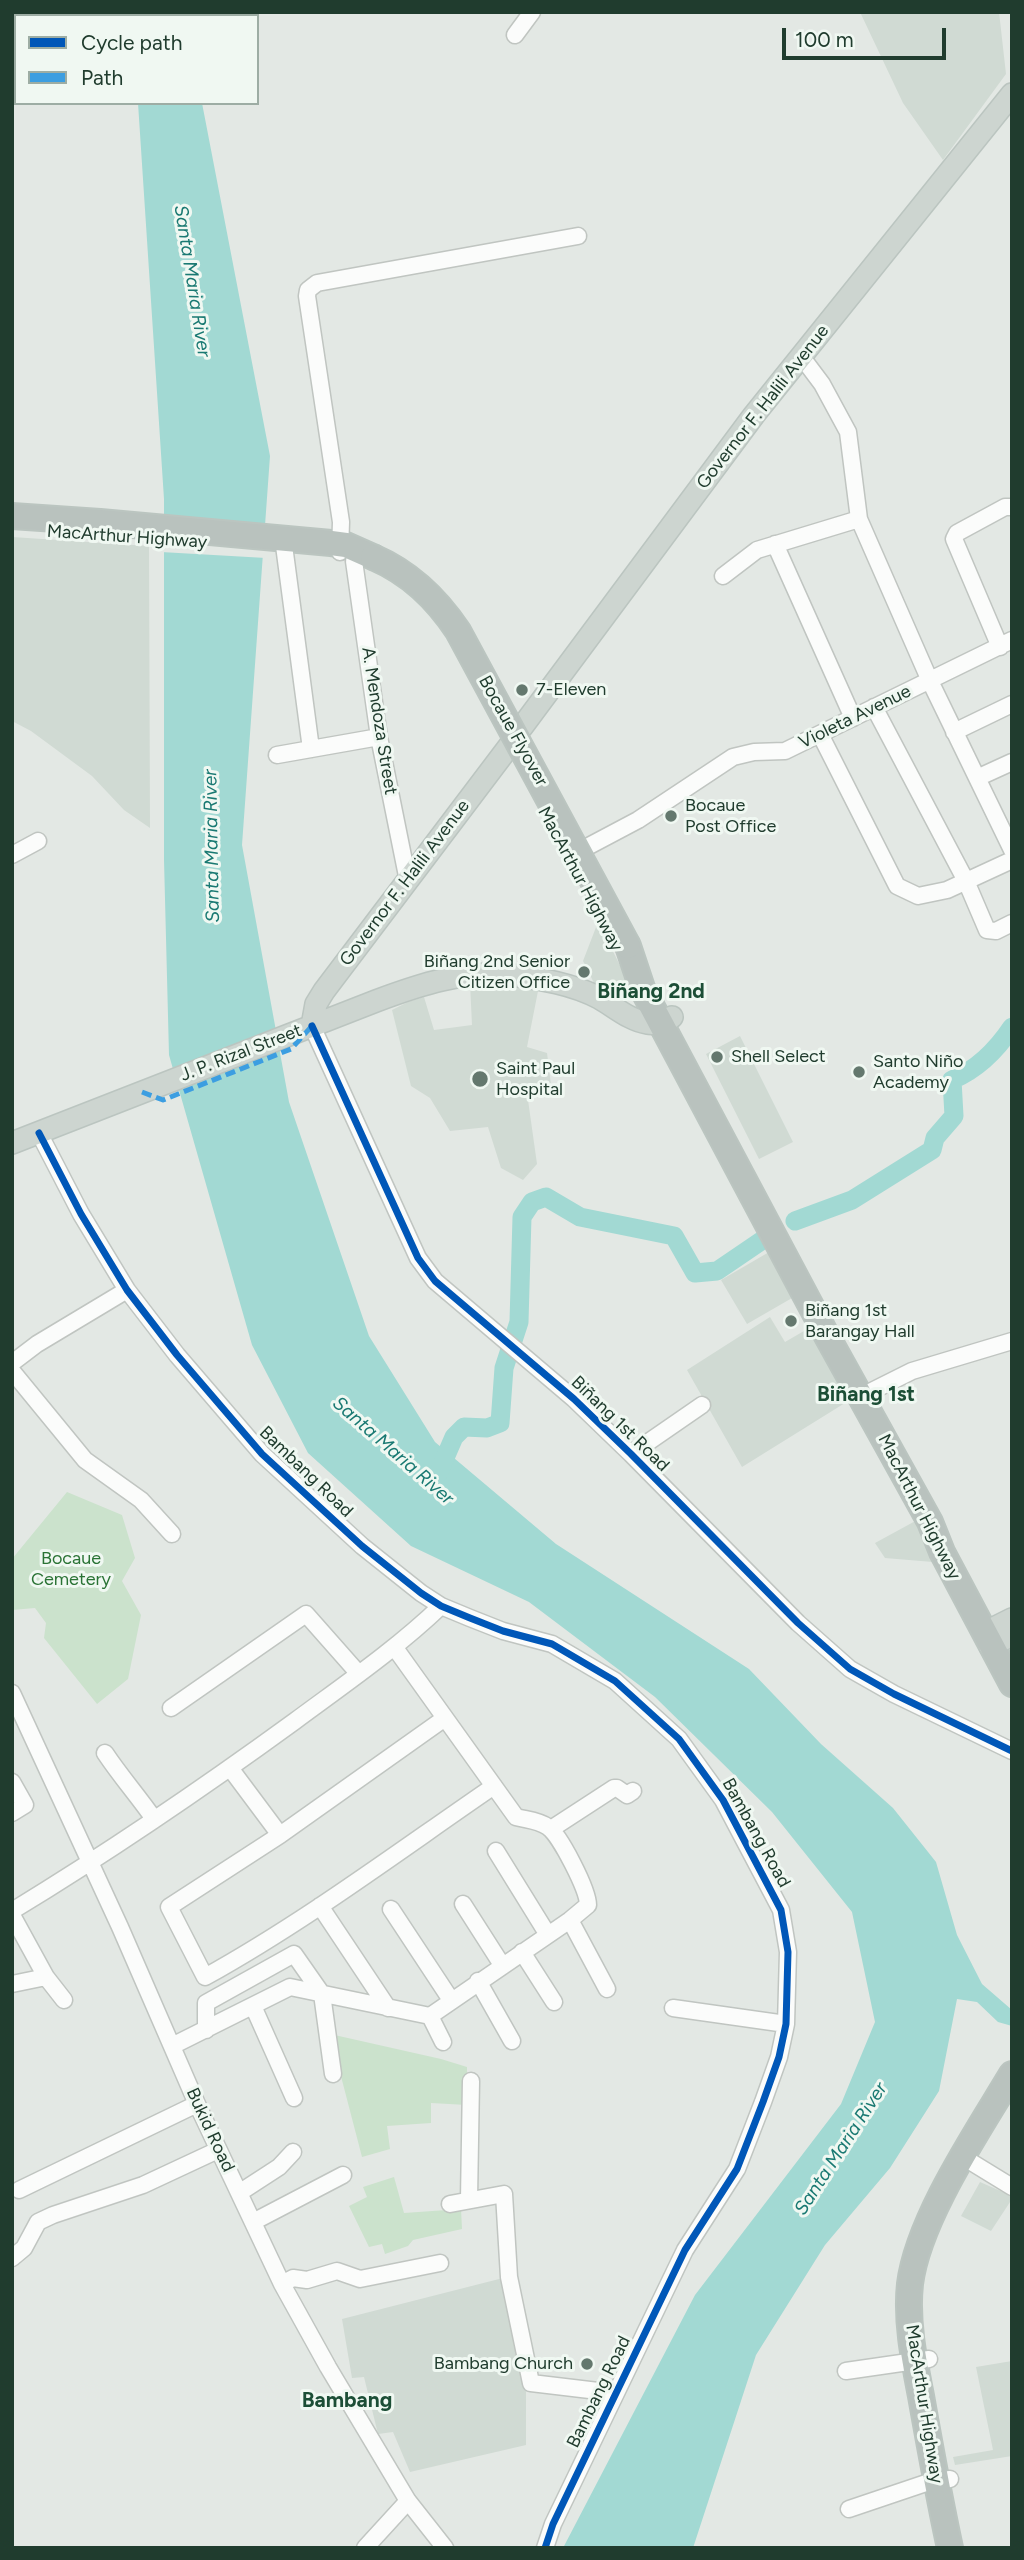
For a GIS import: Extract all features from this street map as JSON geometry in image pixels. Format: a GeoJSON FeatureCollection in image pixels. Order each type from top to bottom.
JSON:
{"type":"FeatureCollection","features":[{"type":"Feature","properties":{"kind":"highway","name":"MacArthur Highway"},"geometry":{"type":"LineString","coordinates":[[12,516],[152,533],[280,543],[351,553]]}},
{"type":"Feature","properties":{"kind":"highway","name":"MacArthur Highway"},"geometry":{"type":"LineString","coordinates":[[12,529],[152,533]]}},
{"type":"Feature","properties":{"kind":"highway","name":"Bocaue Flyover"},"geometry":{"type":"LineString","coordinates":[[351,553],[393,566],[423,588],[446,612],[647,984]]}},
{"type":"Feature","properties":{"kind":"highway","name":"MacArthur Highway"},"geometry":{"type":"LineString","coordinates":[[647,984],[866,1394],[1002,1636],[1012,1684]]}},
{"type":"Feature","properties":{"kind":"highway","name":"MacArthur Highway"},"geometry":{"type":"LineString","coordinates":[[950,2548],[943,2480],[922,2360],[924,2284],[940,2230],[968,2160],[1012,2074]]}},
{"type":"Feature","properties":{"kind":"highway","name":"MacArthur Highway"},"geometry":{"type":"LineString","coordinates":[[968,2160],[1012,2099]]}},
{"type":"Feature","properties":{"kind":"highway","name":"MacArthur Highway"},"geometry":{"type":"LineString","coordinates":[[943,2480],[964,2548]]}},
{"type":"Feature","properties":{"kind":"main road","name":"Governor F. Halili Avenue"},"geometry":{"type":"LineString","coordinates":[[522,727],[739,436],[1012,94]]}},
{"type":"Feature","properties":{"kind":"main road","name":"MacArthur Highway"},"geometry":{"type":"LineString","coordinates":[[358,544],[380,550],[414,568],[432,582],[462,617],[639,944],[647,984],[620,955],[463,658],[433,614],[399,582],[351,553],[358,544]]}},
{"type":"Feature","properties":{"kind":"main road","name":"Governor F. Halili Avenue"},"geometry":{"type":"LineString","coordinates":[[312,1026],[316,1004],[324,990],[510,745]]}},
{"type":"Feature","properties":{"kind":"main road","name":"J. P. Rizal Street"},"geometry":{"type":"LineString","coordinates":[[12,1143],[429,982],[484,974],[526,977],[560,984],[598,998],[638,1021],[648,1024],[666,1020]]}},
{"type":"Feature","properties":{"kind":"street"},"geometry":{"type":"LineString","coordinates":[[515,35],[532,12]]}},
{"type":"Feature","properties":{"kind":"street","name":"A. Mendoza Street"},"geometry":{"type":"LineString","coordinates":[[408,881],[379,737],[351,553],[336,482],[308,290],[317,282],[578,236]]}},
{"type":"Feature","properties":{"kind":"street"},"geometry":{"type":"LineString","coordinates":[[801,356],[822,384],[848,432],[859,519],[930,681],[1012,850]]}},
{"type":"Feature","properties":{"kind":"street"},"geometry":{"type":"LineString","coordinates":[[1006,643],[954,539],[957,533],[1005,507],[1012,507]]}},
{"type":"Feature","properties":{"kind":"street"},"geometry":{"type":"LineString","coordinates":[[723,576],[757,550],[859,519]]}},
{"type":"Feature","properties":{"kind":"street"},"geometry":{"type":"LineString","coordinates":[[280,543],[311,749]]}},
{"type":"Feature","properties":{"kind":"street"},"geometry":{"type":"LineString","coordinates":[[775,544],[853,718]]}},
{"type":"Feature","properties":{"kind":"street","name":"Violeta Avenue"},"geometry":{"type":"LineString","coordinates":[[587,847],[638,820],[733,757],[754,752],[785,751],[1006,643]]}},
{"type":"Feature","properties":{"kind":"street"},"geometry":{"type":"LineString","coordinates":[[954,732],[1012,704]]}},
{"type":"Feature","properties":{"kind":"street"},"geometry":{"type":"LineString","coordinates":[[874,707],[966,881],[988,930],[996,931],[1012,923]]}},
{"type":"Feature","properties":{"kind":"street"},"geometry":{"type":"LineString","coordinates":[[820,734],[897,886],[918,896],[947,890],[1012,860]]}},
{"type":"Feature","properties":{"kind":"street"},"geometry":{"type":"LineString","coordinates":[[277,755],[379,737]]}},
{"type":"Feature","properties":{"kind":"street"},"geometry":{"type":"LineString","coordinates":[[977,778],[1012,762]]}},
{"type":"Feature","properties":{"kind":"street"},"geometry":{"type":"LineString","coordinates":[[12,855],[38,841]]}},
{"type":"Feature","properties":{"kind":"street","name":"Biñang 1st Road"},"geometry":{"type":"LineString","coordinates":[[312,1026],[426,1271],[574,1399],[798,1623],[850,1669],[894,1694],[1012,1751]]}},
{"type":"Feature","properties":{"kind":"street","name":"Bambang Road"},"geometry":{"type":"LineString","coordinates":[[39,1133],[81,1214],[127,1290],[177,1355],[262,1454],[362,1546],[441,1606],[503,1631],[535,1638],[569,1652],[615,1681],[679,1740],[723,1800],[781,1910],[788,1952],[786,2024],[779,2057],[737,2169],[685,2250],[615,2393],[553,2525],[545,2548]]}},
{"type":"Feature","properties":{"kind":"street"},"geometry":{"type":"LineString","coordinates":[[12,1363],[127,1290]]}},
{"type":"Feature","properties":{"kind":"street"},"geometry":{"type":"LineString","coordinates":[[866,1394],[912,1371],[1012,1341]]}},
{"type":"Feature","properties":{"kind":"street"},"geometry":{"type":"LineString","coordinates":[[12,1371],[85,1460],[141,1500],[172,1534]]}},
{"type":"Feature","properties":{"kind":"street"},"geometry":{"type":"LineString","coordinates":[[631,1454],[702,1405]]}},
{"type":"Feature","properties":{"kind":"street"},"geometry":{"type":"LineString","coordinates":[[64,2000],[46,1977],[12,1913],[96,1860],[230,1768],[395,1648],[441,1606]]}},
{"type":"Feature","properties":{"kind":"street"},"geometry":{"type":"LineString","coordinates":[[171,1708],[306,1614],[359,1674]]}},
{"type":"Feature","properties":{"kind":"street"},"geometry":{"type":"LineString","coordinates":[[180,2041],[290,1987],[430,2015],[585,1909],[588,1898],[582,1881],[551,1829],[540,1822],[516,1817],[395,1648]]}},
{"type":"Feature","properties":{"kind":"street","name":"Bukid Road"},"geometry":{"type":"LineString","coordinates":[[12,1693],[96,1860],[180,2041],[197,2104],[218,2150],[246,2189],[262,2218],[287,2281],[328,2367],[408,2501],[445,2548]]}},
{"type":"Feature","properties":{"kind":"street"},"geometry":{"type":"LineString","coordinates":[[445,1718],[280,1835],[169,1907],[205,1977],[320,1906],[494,1786]]}},
{"type":"Feature","properties":{"kind":"street"},"geometry":{"type":"LineString","coordinates":[[105,1753],[126,1786],[134,1791],[154,1819]]}},
{"type":"Feature","properties":{"kind":"street"},"geometry":{"type":"LineString","coordinates":[[230,1768],[280,1835]]}},
{"type":"Feature","properties":{"kind":"street"},"geometry":{"type":"LineString","coordinates":[[12,1782],[25,1805],[12,1814]]}},
{"type":"Feature","properties":{"kind":"street"},"geometry":{"type":"LineString","coordinates":[[551,1829],[614,1788],[627,1795],[634,1791]]}},
{"type":"Feature","properties":{"kind":"street"},"geometry":{"type":"LineString","coordinates":[[496,1852],[548,1934]]}},
{"type":"Feature","properties":{"kind":"street"},"geometry":{"type":"LineString","coordinates":[[463,1904],[502,1965]]}},
{"type":"Feature","properties":{"kind":"street"},"geometry":{"type":"LineString","coordinates":[[320,1906],[388,2008]]}},
{"type":"Feature","properties":{"kind":"street"},"geometry":{"type":"LineString","coordinates":[[391,1909],[451,2000]]}},
{"type":"Feature","properties":{"kind":"street"},"geometry":{"type":"LineString","coordinates":[[570,1920],[607,1989]]}},
{"type":"Feature","properties":{"kind":"street"},"geometry":{"type":"LineString","coordinates":[[522,1952],[554,2002]]}},
{"type":"Feature","properties":{"kind":"street"},"geometry":{"type":"LineString","coordinates":[[206,2029],[206,2003],[294,1954],[322,1994],[333,2074]]}},
{"type":"Feature","properties":{"kind":"street"},"geometry":{"type":"LineString","coordinates":[[241,1957],[253,1977]]}},
{"type":"Feature","properties":{"kind":"street"},"geometry":{"type":"LineString","coordinates":[[12,1984],[46,1977]]}},
{"type":"Feature","properties":{"kind":"street"},"geometry":{"type":"LineString","coordinates":[[478,1981],[512,2041]]}},
{"type":"Feature","properties":{"kind":"street"},"geometry":{"type":"LineString","coordinates":[[253,2006],[294,2098]]}},
{"type":"Feature","properties":{"kind":"street"},"geometry":{"type":"LineString","coordinates":[[673,2008],[786,2024]]}},
{"type":"Feature","properties":{"kind":"street"},"geometry":{"type":"LineString","coordinates":[[430,2015],[443,2042]]}},
{"type":"Feature","properties":{"kind":"street"},"geometry":{"type":"LineString","coordinates":[[469,2199],[471,2081]]}},
{"type":"Feature","properties":{"kind":"street"},"geometry":{"type":"LineString","coordinates":[[19,2190],[197,2104]]}},
{"type":"Feature","properties":{"kind":"street"},"geometry":{"type":"LineString","coordinates":[[12,2258],[24,2248],[38,2222],[143,2185],[218,2150]]}},
{"type":"Feature","properties":{"kind":"street"},"geometry":{"type":"LineString","coordinates":[[246,2189],[279,2167],[293,2152]]}},
{"type":"Feature","properties":{"kind":"street"},"geometry":{"type":"LineString","coordinates":[[968,2160],[1012,2187]]}},
{"type":"Feature","properties":{"kind":"street"},"geometry":{"type":"LineString","coordinates":[[262,2218],[343,2175]]}},
{"type":"Feature","properties":{"kind":"street"},"geometry":{"type":"LineString","coordinates":[[450,2204],[504,2194],[509,2277],[531,2383],[615,2393]]}},
{"type":"Feature","properties":{"kind":"street"},"geometry":{"type":"LineString","coordinates":[[287,2281],[307,2280],[337,2271],[360,2279],[440,2263]]}},
{"type":"Feature","properties":{"kind":"street"},"geometry":{"type":"LineString","coordinates":[[846,2371],[922,2360]]}},
{"type":"Feature","properties":{"kind":"street"},"geometry":{"type":"LineString","coordinates":[[849,2509],[943,2480]]}},
{"type":"Feature","properties":{"kind":"street"},"geometry":{"type":"LineString","coordinates":[[365,2548],[408,2501]]}},
{"type":"Feature","properties":{"kind":"shaded area"},"geometry":{"type":"Polygon","coordinates":[[[860,12],[999,12],[1006,74],[943,160],[903,103],[860,12]]]}},
{"type":"Feature","properties":{"kind":"shaded area"},"geometry":{"type":"Polygon","coordinates":[[[12,537],[149,546],[150,828],[124,810],[92,776],[31,731],[12,721],[12,537]]]}},
{"type":"Feature","properties":{"kind":"shaded area"},"geometry":{"type":"Polygon","coordinates":[[[598,922],[629,983],[613,994],[595,985],[583,961],[598,922]]]}},
{"type":"Feature","properties":{"kind":"shaded area","name":"Saint Paul Hospital"},"geometry":{"type":"Polygon","coordinates":[[[470,983],[539,986],[527,1047],[547,1053],[552,1093],[528,1100],[537,1164],[523,1180],[501,1168],[488,1127],[450,1131],[430,1098],[411,1086],[392,1010],[424,997],[434,1030],[472,1025],[470,983]]]}},
{"type":"Feature","properties":{"kind":"shaded area"},"geometry":{"type":"Polygon","coordinates":[[[740,1036],[793,1142],[759,1159],[706,1054],[740,1036]]]}},
{"type":"Feature","properties":{"kind":"shaded area"},"geometry":{"type":"Polygon","coordinates":[[[776,1248],[799,1294],[747,1324],[721,1280],[776,1248]]]}},
{"type":"Feature","properties":{"kind":"shaded area"},"geometry":{"type":"Polygon","coordinates":[[[770,1317],[785,1342],[816,1324],[853,1398],[742,1467],[687,1370],[770,1317]]]}},
{"type":"Feature","properties":{"kind":"shaded area"},"geometry":{"type":"Polygon","coordinates":[[[919,1519],[933,1562],[885,1558],[875,1543],[919,1519]]]}},
{"type":"Feature","properties":{"kind":"shaded area"},"geometry":{"type":"Polygon","coordinates":[[[980,2182],[1012,2196],[991,2231],[961,2216],[980,2182]]]}},
{"type":"Feature","properties":{"kind":"shaded area"},"geometry":{"type":"Polygon","coordinates":[[[507,2277],[526,2387],[526,2445],[410,2472],[393,2432],[378,2434],[364,2377],[352,2378],[342,2319],[507,2277]]]}},
{"type":"Feature","properties":{"kind":"shaded area"},"geometry":{"type":"Polygon","coordinates":[[[1012,2361],[1012,2456],[955,2465],[953,2457],[993,2450],[976,2367],[1012,2361]]]}},
{"type":"Feature","properties":{"kind":"green space","name":"Bocaue Cemetery"},"geometry":{"type":"Polygon","coordinates":[[[67,1492],[122,1515],[135,1558],[122,1581],[141,1615],[128,1679],[97,1704],[44,1638],[46,1623],[35,1608],[12,1610],[12,1559],[67,1492]]]}},
{"type":"Feature","properties":{"kind":"green space"},"geometry":{"type":"Polygon","coordinates":[[[330,2034],[467,2067],[467,2105],[431,2103],[431,2123],[387,2126],[390,2149],[362,2157],[330,2034]]]}},
{"type":"Feature","properties":{"kind":"green space"},"geometry":{"type":"Polygon","coordinates":[[[394,2177],[404,2213],[461,2209],[462,2229],[413,2240],[408,2246],[385,2254],[382,2244],[369,2247],[349,2206],[367,2197],[363,2187],[394,2177]]]}},
{"type":"Feature","properties":{"kind":"water"},"geometry":{"type":"Polygon","coordinates":[[[113,12],[184,14],[114,14],[113,12]]]}},
{"type":"Feature","properties":{"kind":"water","name":"Santa Maria River"},"geometry":{"type":"Polygon","coordinates":[[[138,105],[202,105],[270,456],[242,845],[289,1102],[369,1336],[435,1442],[556,1544],[749,1669],[821,1744],[893,1808],[936,1862],[957,1935],[982,1984],[1012,2010],[1012,2026],[998,2022],[977,2002],[957,1999],[939,2091],[890,2168],[825,2245],[756,2355],[693,2548],[563,2548],[695,2295],[841,2104],[875,2022],[852,1912],[772,1812],[655,1697],[529,1602],[411,1546],[308,1453],[252,1345],[169,1055],[164,860],[164,499],[138,105]]]}},
{"type":"Feature","properties":{"kind":"pier"},"geometry":{"type":"Polygon","coordinates":[[[161,523],[269,529],[266,558],[161,552],[161,523]]]}},
{"type":"Feature","properties":{"kind":"waterway"},"geometry":{"type":"LineString","coordinates":[[795,1221],[852,1200],[932,1150],[935,1138],[954,1116],[952,1080],[986,1058],[1012,1027]]}},
{"type":"Feature","properties":{"kind":"waterway","name":"Santa Maria River"},"geometry":{"type":"LineString","coordinates":[[438,1474],[454,1437],[464,1427],[487,1428],[500,1423],[504,1368],[519,1322],[522,1217],[532,1202],[546,1197],[580,1217],[674,1236],[695,1273],[717,1271],[767,1237]]}},
{"type":"Feature","properties":{"kind":"marked path"},"geometry":{"type":"LineString","coordinates":[[142,1092],[163,1100],[291,1049],[312,1026]]}},
{"type":"Feature","properties":{"kind":"cycle path"},"geometry":{"type":"LineString","coordinates":[[312,1026],[418,1258],[435,1281],[574,1399],[798,1623],[850,1669],[894,1694],[1012,1751]]}},
{"type":"Feature","properties":{"kind":"cycle path"},"geometry":{"type":"LineString","coordinates":[[39,1133],[81,1214],[127,1290],[177,1355],[262,1454],[362,1546],[441,1606],[503,1631],[552,1644],[615,1681],[679,1739],[723,1800],[781,1910],[788,1952],[786,2024],[779,2057],[763,2102],[737,2169],[685,2250],[553,2524],[545,2548]]}},
{"type":"Feature","properties":{"kind":"place","name":"7-Eleven"},"geometry":{"type":"Point","coordinates":[522,690]}},
{"type":"Feature","properties":{"kind":"place","name":"Bocaue Post Office"},"geometry":{"type":"Point","coordinates":[671,816]}},
{"type":"Feature","properties":{"kind":"place","name":"Biñang 2nd Senior Citizen Office"},"geometry":{"type":"Point","coordinates":[584,972]}},
{"type":"Feature","properties":{"kind":"place","name":"Shell Select"},"geometry":{"type":"Point","coordinates":[717,1057]}},
{"type":"Feature","properties":{"kind":"place","name":"Santo Niño Academy"},"geometry":{"type":"Point","coordinates":[859,1072]}},
{"type":"Feature","properties":{"kind":"place","name":"Saint Paul Hospital"},"geometry":{"type":"Point","coordinates":[480,1079]}},
{"type":"Feature","properties":{"kind":"place","name":"Biñang 1st Barangay Hall"},"geometry":{"type":"Point","coordinates":[791,1321]}},
{"type":"Feature","properties":{"kind":"place","name":"Bambang Church"},"geometry":{"type":"Point","coordinates":[587,2364]}},
{"type":"Feature","properties":{"kind":"district","name":"Biñang 2nd"},"geometry":{"type":"Point","coordinates":[651,992]}},
{"type":"Feature","properties":{"kind":"district","name":"Biñang 1st"},"geometry":{"type":"Point","coordinates":[866,1395]}},
{"type":"Feature","properties":{"kind":"district","name":"Bambang"},"geometry":{"type":"Point","coordinates":[347,2401]}}]}
